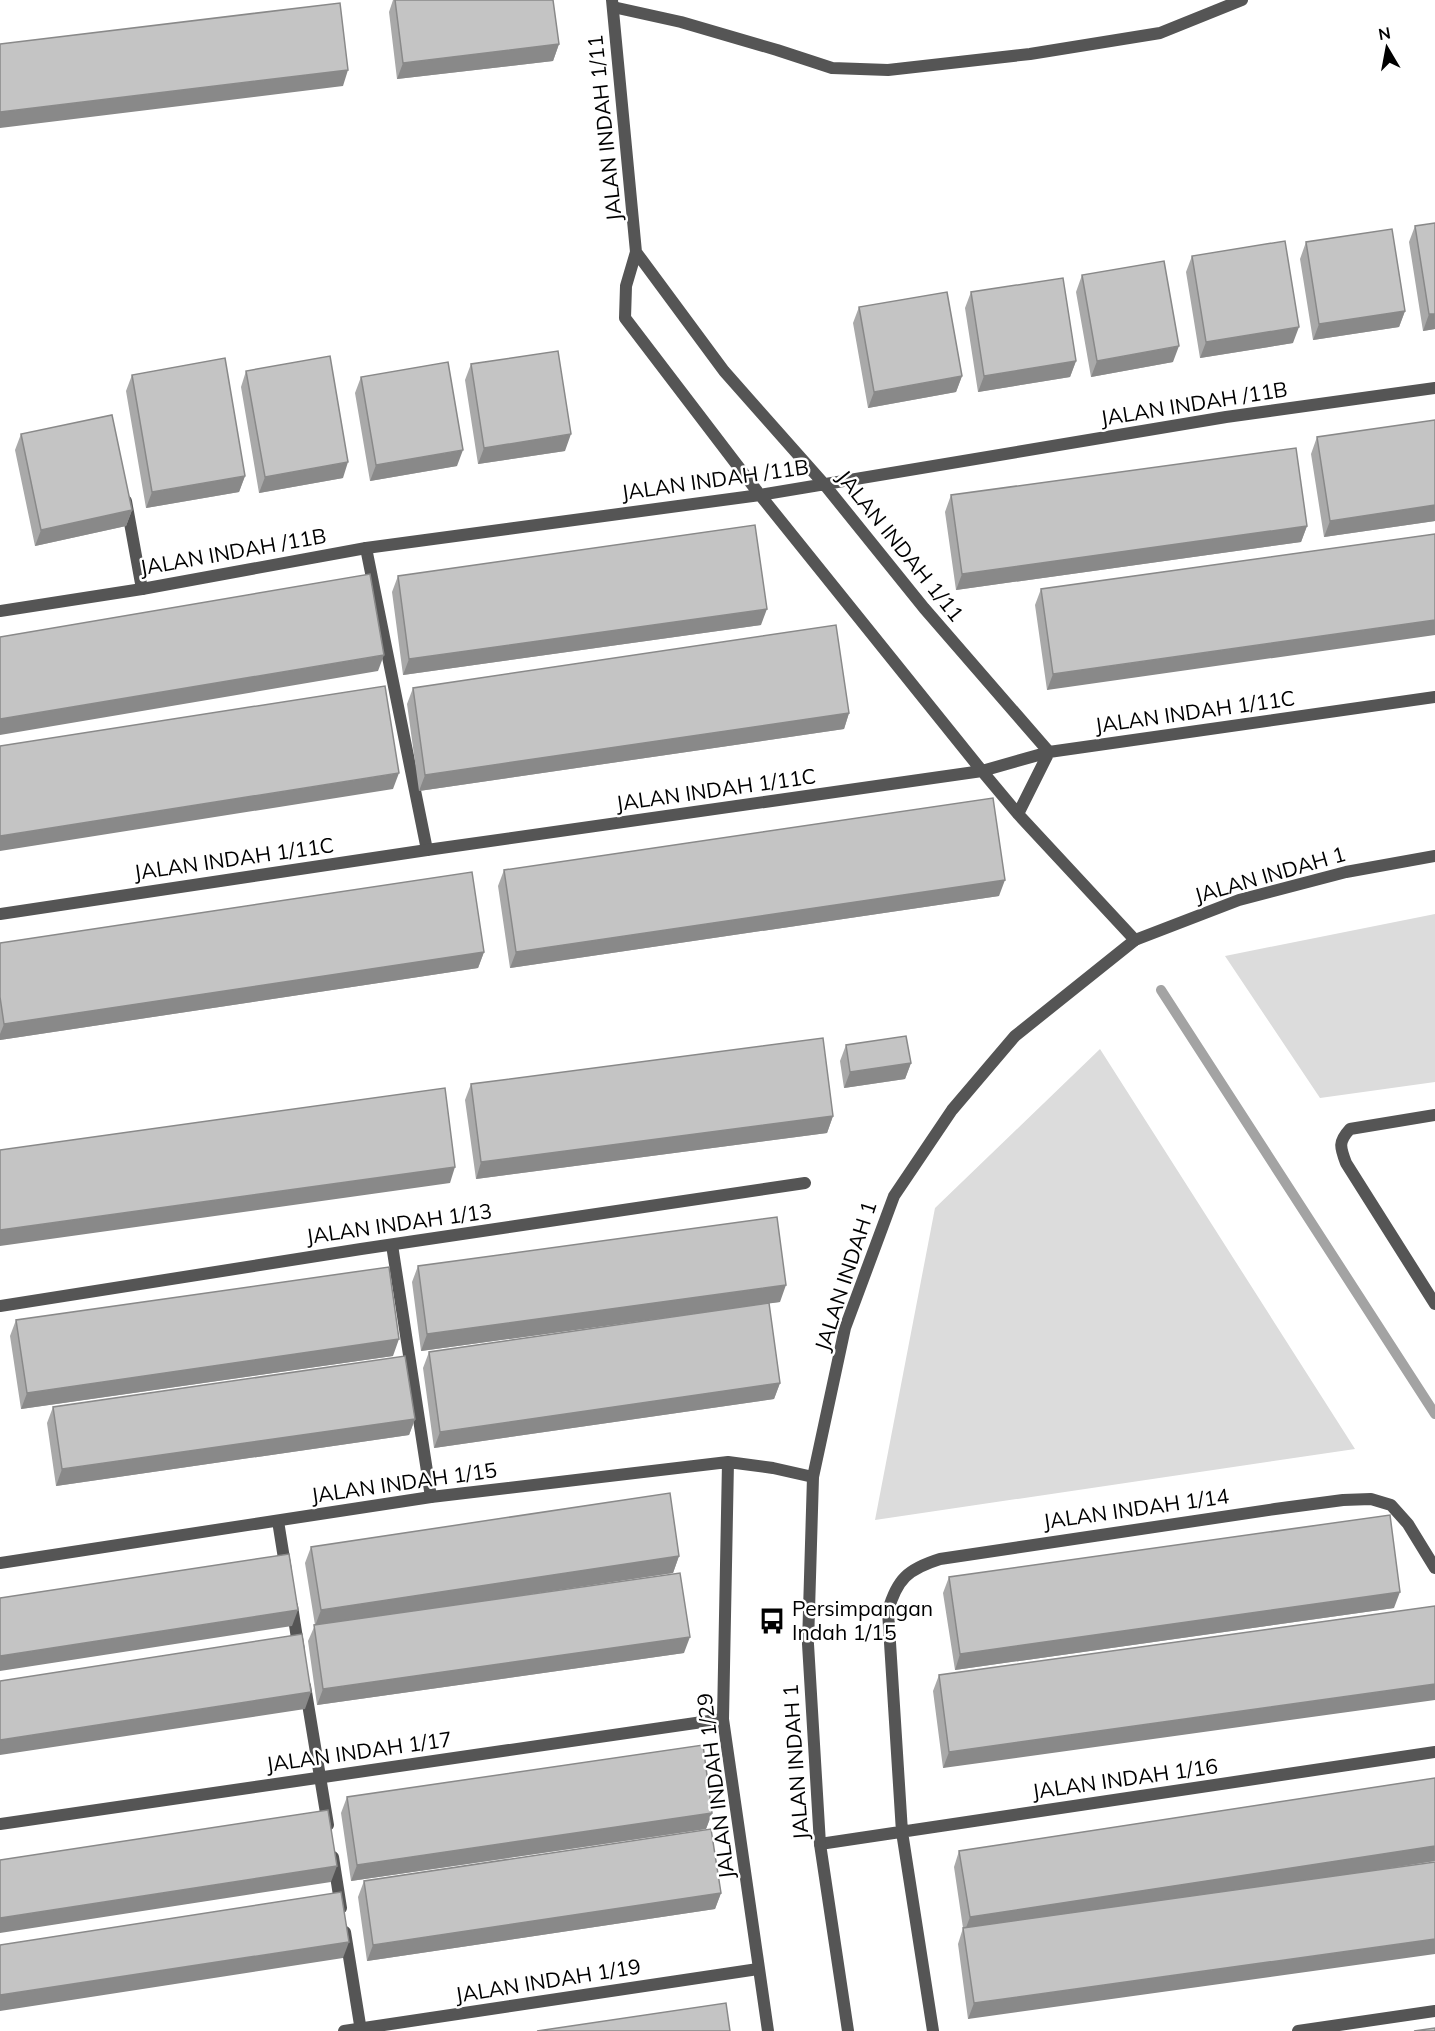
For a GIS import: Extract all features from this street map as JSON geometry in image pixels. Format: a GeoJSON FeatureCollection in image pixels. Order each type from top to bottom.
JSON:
{"type":"FeatureCollection","features":[{"type":"Feature","properties":{"kind":"street"},"geometry":{"type":"LineString","coordinates":[[612,4],[681,22],[832,68],[888,70],[1030,54],[1160,33],[1242,0]]}},
{"type":"Feature","properties":{"kind":"street","name":"JALAN INDAH 1/11"},"geometry":{"type":"LineString","coordinates":[[612,4],[636,252],[626,286],[625,318],[760,495],[982,771],[1018,814],[1135,940]]}},
{"type":"Feature","properties":{"kind":"street","name":"JALAN INDAH 1/11"},"geometry":{"type":"LineString","coordinates":[[636,252],[724,371],[824,484],[924,608],[1049,752]]}},
{"type":"Feature","properties":{"kind":"street","name":"JALAN INDAH /11B"},"geometry":{"type":"LineString","coordinates":[[0,611],[142,589],[366,548],[760,495],[1226,417],[1435,388]]}},
{"type":"Feature","properties":{"kind":"street"},"geometry":{"type":"LineString","coordinates":[[124,489],[142,589]]}},
{"type":"Feature","properties":{"kind":"street"},"geometry":{"type":"LineString","coordinates":[[366,548],[427,850]]}},
{"type":"Feature","properties":{"kind":"street","name":"JALAN INDAH 1/11C"},"geometry":{"type":"LineString","coordinates":[[0,914],[427,850],[982,771],[1049,752],[1435,697]]}},
{"type":"Feature","properties":{"kind":"street"},"geometry":{"type":"LineString","coordinates":[[1018,814],[1049,752]]}},
{"type":"Feature","properties":{"kind":"street","name":"JALAN INDAH 1"},"geometry":{"type":"LineString","coordinates":[[848,2031],[820,1844],[808,1644],[813,1477],[845,1328],[894,1196],[952,1110],[1015,1036],[1135,940],[1239,900],[1346,872],[1435,856]]}},
{"type":"Feature","properties":{"kind":"street"},"geometry":{"type":"LineString","coordinates":[[1435,1115],[1350,1129],[1342,1137],[1341,1149],[1346,1163],[1435,1304]]}},
{"type":"Feature","properties":{"kind":"street","name":"JALAN INDAH 1/13"},"geometry":{"type":"LineString","coordinates":[[0,1306],[805,1183]]}},
{"type":"Feature","properties":{"kind":"street"},"geometry":{"type":"LineString","coordinates":[[392,1245],[431,1497]]}},
{"type":"Feature","properties":{"kind":"street","name":"JALAN INDAH 1/15"},"geometry":{"type":"LineString","coordinates":[[0,1563],[431,1497],[728,1462],[773,1468],[813,1477]]}},
{"type":"Feature","properties":{"kind":"street","name":"JALAN INDAH 1/29"},"geometry":{"type":"LineString","coordinates":[[728,1462],[723,1719],[768,2031]]}},
{"type":"Feature","properties":{"kind":"street","name":"JALAN INDAH 1/14"},"geometry":{"type":"LineString","coordinates":[[902,1832],[888,1611],[893,1593],[904,1578],[921,1565],[940,1559],[1167,1524],[1343,1500],[1371,1499],[1390,1505],[1408,1524],[1435,1568]]}},
{"type":"Feature","properties":{"kind":"street"},"geometry":{"type":"LineString","coordinates":[[278,1521],[361,2030]]}},
{"type":"Feature","properties":{"kind":"street","name":"JALAN INDAH 1/17"},"geometry":{"type":"LineString","coordinates":[[0,1824],[723,1719]]}},
{"type":"Feature","properties":{"kind":"street","name":"JALAN INDAH 1/16"},"geometry":{"type":"LineString","coordinates":[[820,1844],[1435,1752]]}},
{"type":"Feature","properties":{"kind":"street"},"geometry":{"type":"LineString","coordinates":[[902,1832],[933,2031]]}},
{"type":"Feature","properties":{"kind":"street","name":"JALAN INDAH 1/19"},"geometry":{"type":"LineString","coordinates":[[344,2031],[758,1969]]}},
{"type":"Feature","properties":{"kind":"street"},"geometry":{"type":"LineString","coordinates":[[1298,2031],[1364,2026],[1435,2011]]}},
{"type":"Feature","properties":{"kind":"shaded area"},"geometry":{"type":"Polygon","coordinates":[[[1435,914],[1435,1082],[1320,1098],[1225,956],[1435,914]]]}},
{"type":"Feature","properties":{"kind":"shaded area"},"geometry":{"type":"Polygon","coordinates":[[[1100,1049],[1355,1449],[875,1520],[935,1208],[1100,1049]]]}},
{"type":"Feature","properties":{"kind":"building"},"geometry":{"type":"Polygon","coordinates":[[[395,0],[553,0],[559,44],[403,63],[395,0]]]}},
{"type":"Feature","properties":{"kind":"building"},"geometry":{"type":"Polygon","coordinates":[[[340,3],[348,70],[0,112],[0,44],[340,3]]]}},
{"type":"Feature","properties":{"kind":"building"},"geometry":{"type":"Polygon","coordinates":[[[1435,223],[1435,314],[1429,314],[1415,226],[1435,223]]]}},
{"type":"Feature","properties":{"kind":"building"},"geometry":{"type":"Polygon","coordinates":[[[1392,229],[1405,311],[1319,324],[1306,242],[1392,229]]]}},
{"type":"Feature","properties":{"kind":"building"},"geometry":{"type":"Polygon","coordinates":[[[1285,241],[1299,327],[1206,342],[1192,256],[1285,241]]]}},
{"type":"Feature","properties":{"kind":"building"},"geometry":{"type":"Polygon","coordinates":[[[1164,261],[1179,346],[1097,361],[1082,275],[1164,261]]]}},
{"type":"Feature","properties":{"kind":"building"},"geometry":{"type":"Polygon","coordinates":[[[1063,278],[1076,361],[984,376],[971,292],[1063,278]]]}},
{"type":"Feature","properties":{"kind":"building"},"geometry":{"type":"Polygon","coordinates":[[[947,292],[962,376],[874,392],[859,307],[947,292]]]}},
{"type":"Feature","properties":{"kind":"building"},"geometry":{"type":"Polygon","coordinates":[[[558,351],[571,434],[484,448],[471,364],[558,351]]]}},
{"type":"Feature","properties":{"kind":"building"},"geometry":{"type":"Polygon","coordinates":[[[330,356],[348,462],[265,477],[246,371],[330,356]]]}},
{"type":"Feature","properties":{"kind":"building"},"geometry":{"type":"Polygon","coordinates":[[[225,358],[245,476],[152,492],[132,375],[225,358]]]}},
{"type":"Feature","properties":{"kind":"building"},"geometry":{"type":"Polygon","coordinates":[[[448,362],[463,450],[376,465],[361,377],[448,362]]]}},
{"type":"Feature","properties":{"kind":"building"},"geometry":{"type":"Polygon","coordinates":[[[112,415],[132,510],[41,530],[21,434],[112,415]]]}},
{"type":"Feature","properties":{"kind":"building"},"geometry":{"type":"Polygon","coordinates":[[[1435,420],[1435,505],[1330,521],[1317,437],[1435,420]]]}},
{"type":"Feature","properties":{"kind":"building"},"geometry":{"type":"Polygon","coordinates":[[[1296,448],[1307,526],[962,574],[951,495],[1296,448]]]}},
{"type":"Feature","properties":{"kind":"building"},"geometry":{"type":"Polygon","coordinates":[[[755,525],[767,609],[409,659],[398,576],[755,525]]]}},
{"type":"Feature","properties":{"kind":"building"},"geometry":{"type":"Polygon","coordinates":[[[1435,534],[1435,620],[1053,674],[1041,589],[1435,534]]]}},
{"type":"Feature","properties":{"kind":"building"},"geometry":{"type":"Polygon","coordinates":[[[370,574],[384,655],[0,719],[0,637],[370,574]]]}},
{"type":"Feature","properties":{"kind":"building"},"geometry":{"type":"Polygon","coordinates":[[[836,625],[849,713],[425,775],[413,688],[836,625]]]}},
{"type":"Feature","properties":{"kind":"building"},"geometry":{"type":"Polygon","coordinates":[[[385,686],[399,773],[0,836],[0,746],[385,686]]]}},
{"type":"Feature","properties":{"kind":"building"},"geometry":{"type":"Polygon","coordinates":[[[993,798],[1005,880],[516,952],[504,870],[993,798]]]}},
{"type":"Feature","properties":{"kind":"building"},"geometry":{"type":"Polygon","coordinates":[[[472,872],[484,952],[4,1024],[0,997],[0,943],[472,872]]]}},
{"type":"Feature","properties":{"kind":"building"},"geometry":{"type":"Polygon","coordinates":[[[906,1036],[911,1063],[850,1072],[846,1045],[906,1036]]]}},
{"type":"Feature","properties":{"kind":"building"},"geometry":{"type":"Polygon","coordinates":[[[823,1038],[833,1116],[481,1162],[471,1084],[823,1038]]]}},
{"type":"Feature","properties":{"kind":"building"},"geometry":{"type":"Polygon","coordinates":[[[445,1088],[455,1167],[0,1230],[0,1150],[445,1088]]]}},
{"type":"Feature","properties":{"kind":"building"},"geometry":{"type":"Polygon","coordinates":[[[777,1217],[786,1285],[427,1334],[418,1266],[777,1217]]]}},
{"type":"Feature","properties":{"kind":"building"},"geometry":{"type":"Polygon","coordinates":[[[389,1267],[399,1339],[27,1393],[16,1320],[389,1267]]]}},
{"type":"Feature","properties":{"kind":"building"},"geometry":{"type":"Polygon","coordinates":[[[769,1303],[780,1383],[440,1432],[429,1352],[769,1303]]]}},
{"type":"Feature","properties":{"kind":"building"},"geometry":{"type":"Polygon","coordinates":[[[405,1356],[415,1419],[62,1469],[53,1407],[405,1356]]]}},
{"type":"Feature","properties":{"kind":"building"},"geometry":{"type":"Polygon","coordinates":[[[670,1493],[679,1556],[321,1610],[311,1547],[670,1493]]]}},
{"type":"Feature","properties":{"kind":"building"},"geometry":{"type":"Polygon","coordinates":[[[1390,1515],[1400,1592],[960,1654],[949,1577],[1390,1515]]]}},
{"type":"Feature","properties":{"kind":"building"},"geometry":{"type":"Polygon","coordinates":[[[289,1554],[298,1610],[0,1656],[0,1598],[289,1554]]]}},
{"type":"Feature","properties":{"kind":"building"},"geometry":{"type":"Polygon","coordinates":[[[680,1573],[690,1637],[323,1689],[314,1625],[680,1573]]]}},
{"type":"Feature","properties":{"kind":"building"},"geometry":{"type":"Polygon","coordinates":[[[1435,1606],[1435,1684],[949,1752],[939,1675],[1435,1606]]]}},
{"type":"Feature","properties":{"kind":"building"},"geometry":{"type":"Polygon","coordinates":[[[302,1634],[311,1692],[0,1740],[0,1681],[302,1634]]]}},
{"type":"Feature","properties":{"kind":"building"},"geometry":{"type":"Polygon","coordinates":[[[703,1745],[712,1813],[357,1865],[347,1797],[703,1745]]]}},
{"type":"Feature","properties":{"kind":"building"},"geometry":{"type":"Polygon","coordinates":[[[1435,1778],[1435,1846],[970,1917],[959,1851],[1435,1778]]]}},
{"type":"Feature","properties":{"kind":"building"},"geometry":{"type":"Polygon","coordinates":[[[328,1810],[337,1866],[0,1918],[0,1860],[328,1810]]]}},
{"type":"Feature","properties":{"kind":"building"},"geometry":{"type":"Polygon","coordinates":[[[711,1829],[721,1893],[373,1945],[364,1881],[711,1829]]]}},
{"type":"Feature","properties":{"kind":"building"},"geometry":{"type":"Polygon","coordinates":[[[1435,1862],[1435,1939],[974,2003],[963,1928],[1435,1862]]]}},
{"type":"Feature","properties":{"kind":"building"},"geometry":{"type":"Polygon","coordinates":[[[341,1892],[349,1942],[0,1995],[0,1945],[341,1892]]]}},
{"type":"Feature","properties":{"kind":"building"},"geometry":{"type":"Polygon","coordinates":[[[726,2003],[730,2031],[537,2031],[726,2003]]]}},
{"type":"Feature","properties":{"kind":"building"},"geometry":{"type":"Polygon","coordinates":[[[1435,2028],[1435,2031],[1414,2031],[1435,2028]]]}},
{"type":"Feature","properties":{"kind":"waterway"},"geometry":{"type":"LineString","coordinates":[[1161,990],[1435,1414]]}},
{"type":"Feature","properties":{"kind":"place","name":"Persimpangan Indah 1/15"},"geometry":{"type":"Point","coordinates":[772,1621]}}]}
